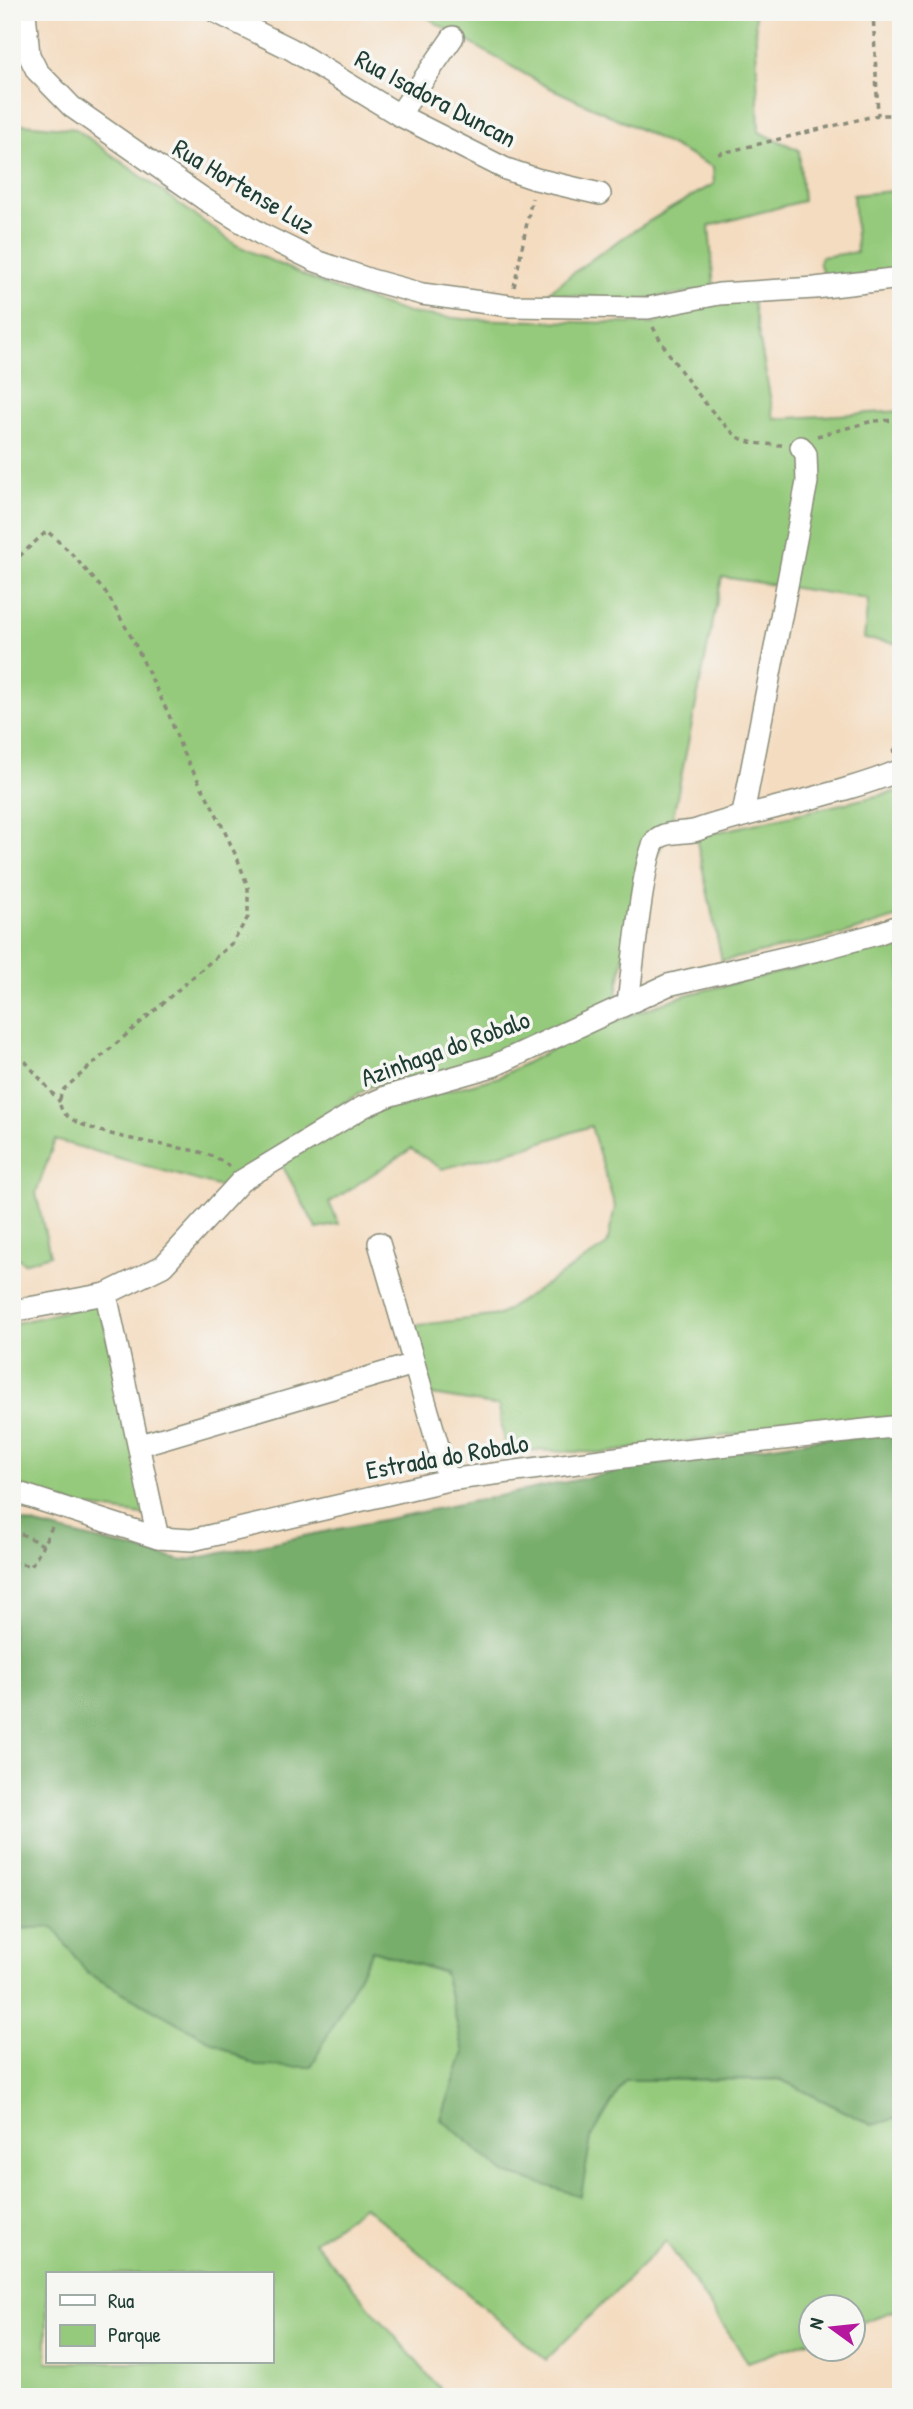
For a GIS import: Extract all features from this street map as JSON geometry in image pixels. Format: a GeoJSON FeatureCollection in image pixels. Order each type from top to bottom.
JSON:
{"type":"FeatureCollection","features":[{"type":"Feature","properties":{"kind":"street","name":"Rua Hortense Luz"},"geometry":{"type":"LineString","coordinates":[[24,12],[29,55],[37,71],[72,107],[204,200],[262,235],[316,261],[371,280],[422,294],[510,306],[648,308],[719,294],[815,288],[901,278]]}},
{"type":"Feature","properties":{"kind":"street","name":"Rua Isadora Duncan"},"geometry":{"type":"LineString","coordinates":[[216,12],[291,49],[399,115],[506,169],[600,194]]}},
{"type":"Feature","properties":{"kind":"street"},"geometry":{"type":"LineString","coordinates":[[399,115],[453,37]]}},
{"type":"Feature","properties":{"kind":"street"},"geometry":{"type":"LineString","coordinates":[[743,814],[799,534],[807,482],[806,454],[801,447]]}},
{"type":"Feature","properties":{"kind":"street"},"geometry":{"type":"LineString","coordinates":[[628,1002],[646,868],[657,840],[665,835],[692,832],[743,814],[841,791],[901,770]]}},
{"type":"Feature","properties":{"kind":"street","name":"Azinhaga do Robalo"},"geometry":{"type":"LineString","coordinates":[[12,1311],[106,1294],[163,1266],[241,1181],[363,1107],[388,1096],[493,1066],[668,985],[833,946],[901,925]]}},
{"type":"Feature","properties":{"kind":"street"},"geometry":{"type":"LineString","coordinates":[[379,1242],[448,1480]]}},
{"type":"Feature","properties":{"kind":"street"},"geometry":{"type":"LineString","coordinates":[[106,1294],[159,1538]]}},
{"type":"Feature","properties":{"kind":"street"},"geometry":{"type":"LineString","coordinates":[[140,1445],[414,1364]]}},
{"type":"Feature","properties":{"kind":"street","name":"Estrada do Robalo"},"geometry":{"type":"LineString","coordinates":[[12,1491],[159,1538],[192,1540],[448,1480],[647,1454],[901,1426]]}},
{"type":"Feature","properties":{"kind":"path"},"geometry":{"type":"LineString","coordinates":[[873,12],[878,115]]}},
{"type":"Feature","properties":{"kind":"path"},"geometry":{"type":"LineString","coordinates":[[718,154],[878,115],[901,116]]}},
{"type":"Feature","properties":{"kind":"path"},"geometry":{"type":"LineString","coordinates":[[510,306],[536,179]]}},
{"type":"Feature","properties":{"kind":"path"},"geometry":{"type":"LineString","coordinates":[[648,308],[649,318],[657,335],[679,368],[731,432],[751,442],[801,447],[820,434],[873,421],[901,420]]}},
{"type":"Feature","properties":{"kind":"path"},"geometry":{"type":"LineString","coordinates":[[12,563],[47,531],[70,552],[107,594],[133,640],[169,715],[183,753],[215,811],[248,887],[248,917],[232,943],[64,1089],[60,1102]]}},
{"type":"Feature","properties":{"kind":"path"},"geometry":{"type":"LineString","coordinates":[[12,1046],[69,1116],[124,1138],[198,1151],[219,1158],[241,1181]]}},
{"type":"Feature","properties":{"kind":"path"},"geometry":{"type":"LineString","coordinates":[[12,1562],[31,1566],[61,1507]]}},
{"type":"Feature","properties":{"kind":"path"},"geometry":{"type":"LineString","coordinates":[[12,1529],[43,1545]]}},
{"type":"Feature","properties":{"kind":"green space"},"geometry":{"type":"Polygon","coordinates":[[[420,12],[755,12],[759,132],[799,150],[803,201],[709,226],[714,289],[629,301],[548,293],[628,234],[714,184],[713,167],[546,86],[420,12]]]}},
{"type":"Feature","properties":{"kind":"green space"},"geometry":{"type":"Polygon","coordinates":[[[12,123],[76,129],[236,245],[330,287],[408,313],[464,319],[654,324],[706,302],[753,302],[774,419],[901,411],[901,644],[864,639],[868,599],[722,577],[671,826],[633,905],[616,999],[483,1061],[372,1086],[327,1113],[220,1187],[55,1140],[36,1193],[50,1255],[24,1263],[12,1253],[12,123]]]}},
{"type":"Feature","properties":{"kind":"green space"},"geometry":{"type":"Polygon","coordinates":[[[901,190],[901,272],[825,279],[819,262],[821,257],[857,252],[853,195],[901,190]]]}},
{"type":"Feature","properties":{"kind":"green space"},"geometry":{"type":"Polygon","coordinates":[[[901,789],[901,916],[841,935],[722,961],[696,837],[901,789]]]}},
{"type":"Feature","properties":{"kind":"green space"},"geometry":{"type":"Polygon","coordinates":[[[901,939],[901,1417],[774,1429],[604,1453],[505,1449],[499,1406],[432,1395],[411,1326],[499,1315],[607,1245],[615,1207],[591,1126],[527,1147],[442,1169],[411,1149],[329,1203],[339,1224],[317,1229],[281,1163],[365,1113],[499,1077],[583,1033],[685,995],[864,952],[901,939]]]}},
{"type":"Feature","properties":{"kind":"green space"},"geometry":{"type":"Polygon","coordinates":[[[99,1303],[150,1516],[73,1505],[12,1483],[12,1324],[99,1303]]]}},
{"type":"Feature","properties":{"kind":"green space"},"geometry":{"type":"Polygon","coordinates":[[[901,1426],[901,2117],[872,2125],[780,2079],[625,2080],[591,2138],[581,2196],[505,2173],[441,2119],[464,2052],[444,1972],[372,1950],[311,2067],[256,2066],[87,1973],[53,1927],[12,1929],[12,1519],[183,1561],[639,1467],[901,1426]]]}},
{"type":"Feature","properties":{"kind":"green space"},"geometry":{"type":"Polygon","coordinates":[[[53,1927],[87,1973],[311,2066],[372,1950],[444,1973],[464,2052],[441,2120],[580,2196],[591,2138],[624,2080],[780,2079],[872,2125],[901,2117],[901,2308],[867,2320],[867,2294],[797,2294],[797,2345],[748,2362],[666,2241],[546,2360],[364,2206],[314,2242],[447,2397],[12,2397],[12,1929],[53,1927]]]}}]}
